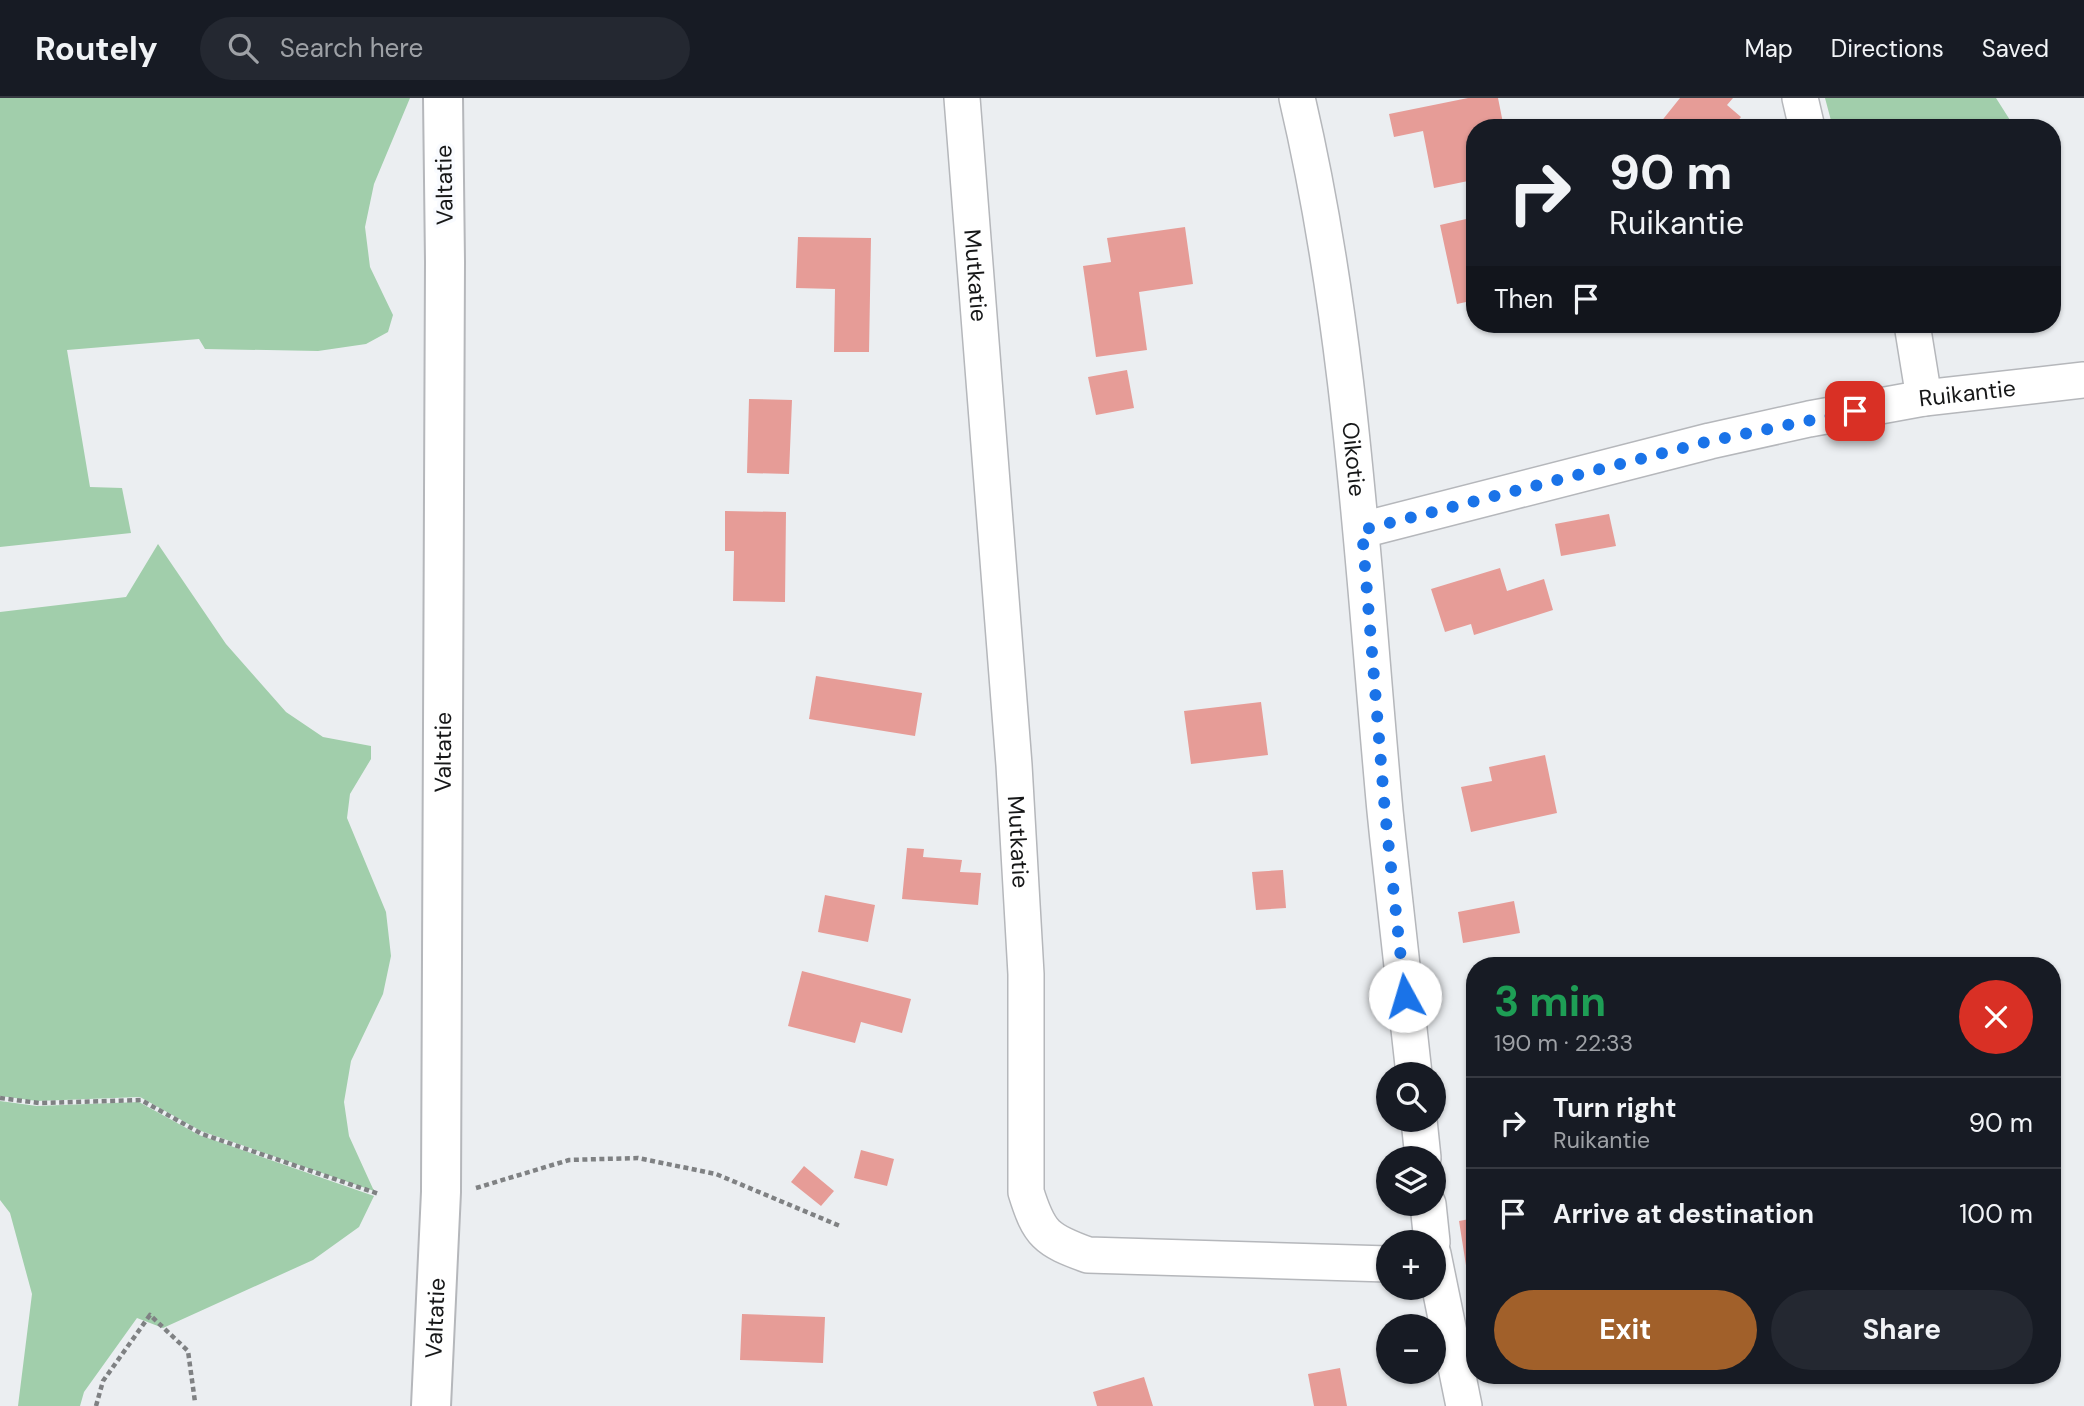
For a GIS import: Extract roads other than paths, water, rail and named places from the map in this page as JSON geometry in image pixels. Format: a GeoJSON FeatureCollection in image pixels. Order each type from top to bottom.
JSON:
{"type":"FeatureCollection","features":[{"type":"Feature","properties":{"kind":"highway","name":"Valtatie"},"geometry":{"type":"LineString","coordinates":[[431,1406],[442,1192],[443,98]]}},
{"type":"Feature","properties":{"kind":"street","name":"Mutkatie"},"geometry":{"type":"LineString","coordinates":[[962,98],[1014,765],[1027,974],[1026,1192],[1034,1217],[1049,1239],[1088,1255],[1376,1264]]}},
{"type":"Feature","properties":{"kind":"street","name":"Oikotie"},"geometry":{"type":"LineString","coordinates":[[1297,98],[1310,152],[1341,338],[1362,530],[1385,812],[1413,1062]]}},
{"type":"Feature","properties":{"kind":"street"},"geometry":{"type":"LineString","coordinates":[[1800,98],[1805,119]]}},
{"type":"Feature","properties":{"kind":"street"},"geometry":{"type":"LineString","coordinates":[[1913,333],[1924,398]]}},
{"type":"Feature","properties":{"kind":"street","name":"Ruikantie"},"geometry":{"type":"LineString","coordinates":[[1362,530],[1710,441],[1809,419],[1924,398],[2084,380]]}},
{"type":"Feature","properties":{"kind":"street"},"geometry":{"type":"LineString","coordinates":[[1442,1300],[1464,1406]]}}]}
